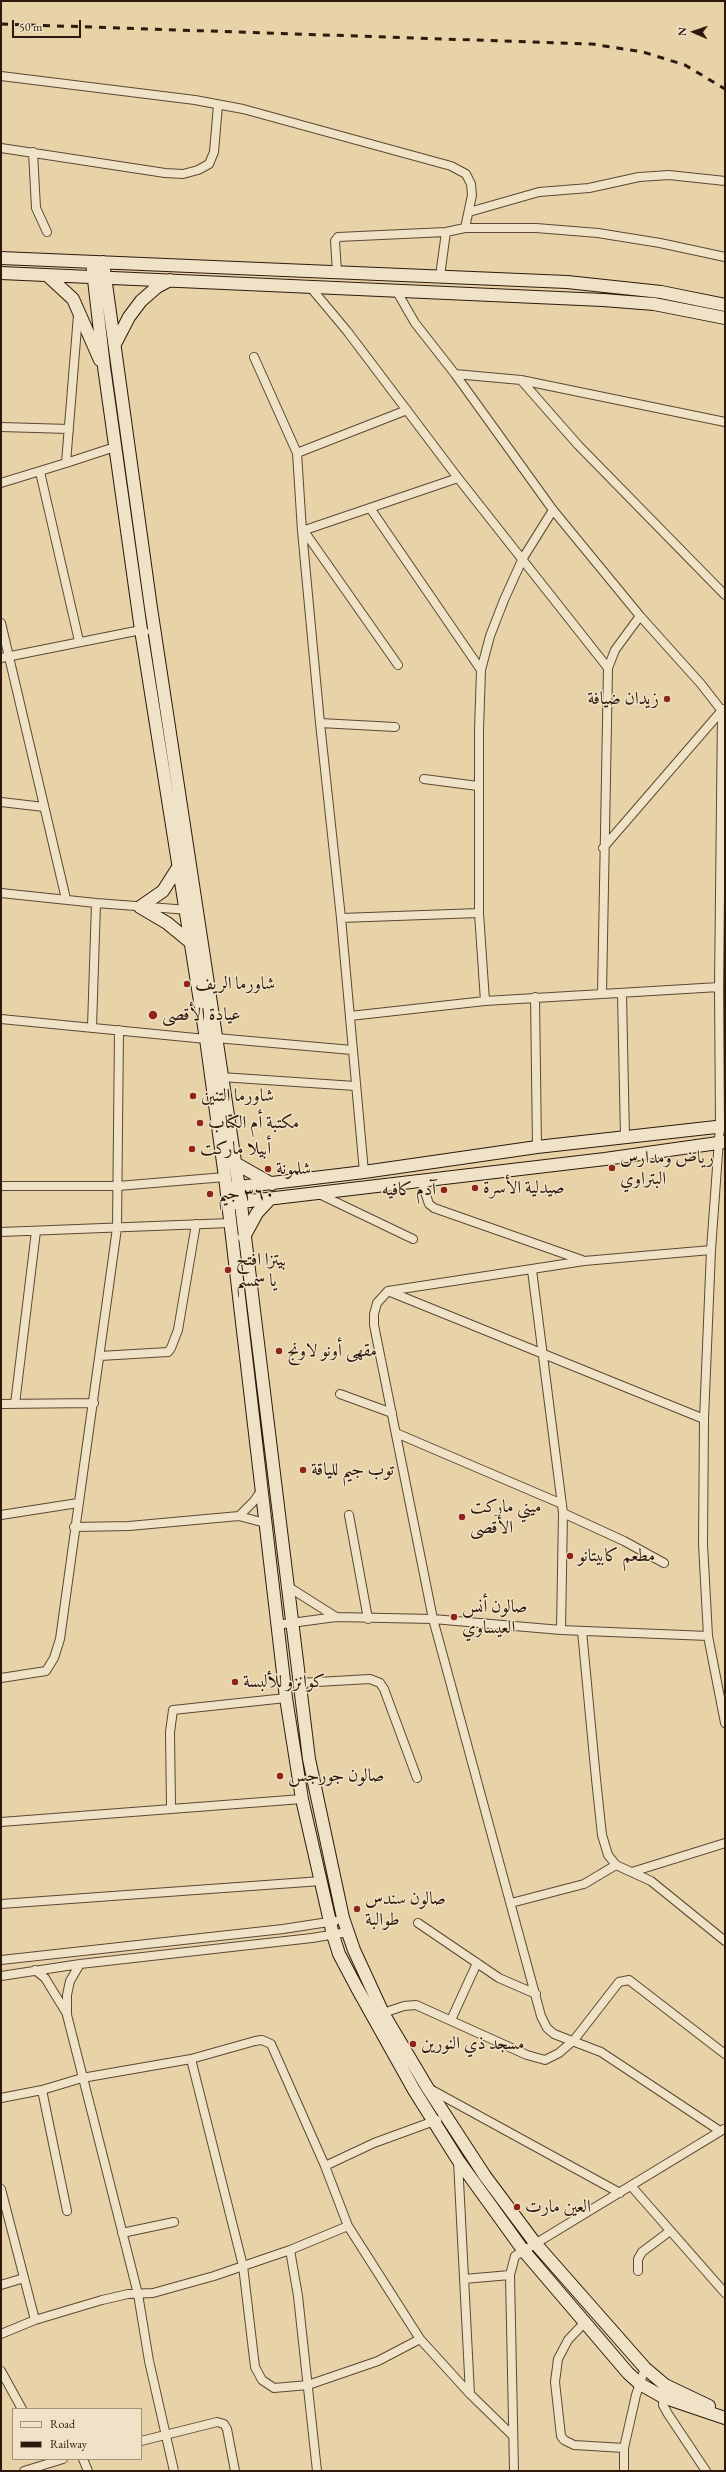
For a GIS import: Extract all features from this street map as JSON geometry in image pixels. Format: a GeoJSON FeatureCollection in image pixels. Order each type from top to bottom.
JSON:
{"type":"FeatureCollection","features":[{"type":"Feature","properties":{"kind":"street"},"geometry":{"type":"LineString","coordinates":[[1,76],[218,105],[287,120],[457,169],[466,174],[472,184],[469,212],[465,228]]}},
{"type":"Feature","properties":{"kind":"street"},"geometry":{"type":"LineString","coordinates":[[1,148],[165,174],[183,174],[198,170],[210,164],[214,152],[218,105]]}},
{"type":"Feature","properties":{"kind":"street"},"geometry":{"type":"LineString","coordinates":[[33,152],[36,208],[47,232]]}},
{"type":"Feature","properties":{"kind":"street"},"geometry":{"type":"LineString","coordinates":[[469,212],[539,192],[589,188],[639,177],[669,175],[725,182]]}},
{"type":"Feature","properties":{"kind":"street"},"geometry":{"type":"LineString","coordinates":[[337,272],[335,241],[338,237],[446,232],[465,228],[536,228],[598,233],[660,243],[725,257]]}},
{"type":"Feature","properties":{"kind":"street"},"geometry":{"type":"LineString","coordinates":[[440,276],[446,232]]}},
{"type":"Feature","properties":{"kind":"street"},"geometry":{"type":"LineString","coordinates":[[1,258],[440,276],[603,285],[661,292],[725,305]]}},
{"type":"Feature","properties":{"kind":"street"},"geometry":{"type":"LineString","coordinates":[[97,262],[104,367],[141,630],[189,941],[221,1077],[239,1188],[299,1683],[311,1766],[343,1918],[383,2013],[446,2118],[535,2243],[645,2368],[665,2385],[689,2398],[725,2411]]}},
{"type":"Feature","properties":{"kind":"street"},"geometry":{"type":"LineString","coordinates":[[1,272],[311,288],[396,290],[603,300],[654,304],[725,318]]}},
{"type":"Feature","properties":{"kind":"street"},"geometry":{"type":"LineString","coordinates":[[47,275],[63,287],[79,309],[104,367]]}},
{"type":"Feature","properties":{"kind":"street"},"geometry":{"type":"LineString","coordinates":[[99,278],[115,344],[156,639],[198,910],[230,1223],[276,1625],[286,1698],[302,1798],[333,1935],[339,1954],[357,1988],[432,2121],[458,2160],[523,2250],[628,2373],[640,2384],[663,2397],[725,2418]]}},
{"type":"Feature","properties":{"kind":"street"},"geometry":{"type":"LineString","coordinates":[[115,344],[129,317],[141,301],[157,288],[171,280]]}},
{"type":"Feature","properties":{"kind":"street"},"geometry":{"type":"LineString","coordinates":[[311,288],[348,331],[458,478],[523,558],[608,668]]}},
{"type":"Feature","properties":{"kind":"street"},"geometry":{"type":"LineString","coordinates":[[396,290],[415,324],[454,374],[553,510],[640,616],[724,709],[719,987],[722,1142],[711,1250],[704,1419],[703,1544],[708,1636],[725,1723]]}},
{"type":"Feature","properties":{"kind":"street"},"geometry":{"type":"LineString","coordinates":[[66,463],[79,309]]}},
{"type":"Feature","properties":{"kind":"street"},"geometry":{"type":"LineString","coordinates":[[254,357],[297,453],[320,723],[341,918],[355,1086],[364,1172]]}},
{"type":"Feature","properties":{"kind":"street"},"geometry":{"type":"LineString","coordinates":[[454,374],[521,380],[725,422]]}},
{"type":"Feature","properties":{"kind":"street"},"geometry":{"type":"LineString","coordinates":[[521,380],[584,451],[725,595]]}},
{"type":"Feature","properties":{"kind":"street"},"geometry":{"type":"LineString","coordinates":[[297,453],[406,410]]}},
{"type":"Feature","properties":{"kind":"street"},"geometry":{"type":"LineString","coordinates":[[1,427],[69,429]]}},
{"type":"Feature","properties":{"kind":"street"},"geometry":{"type":"LineString","coordinates":[[1,483],[116,447]]}},
{"type":"Feature","properties":{"kind":"street"},"geometry":{"type":"LineString","coordinates":[[40,472],[79,641]]}},
{"type":"Feature","properties":{"kind":"street"},"geometry":{"type":"LineString","coordinates":[[303,531],[458,478]]}},
{"type":"Feature","properties":{"kind":"street"},"geometry":{"type":"LineString","coordinates":[[370,508],[481,670]]}},
{"type":"Feature","properties":{"kind":"street"},"geometry":{"type":"LineString","coordinates":[[485,1001],[479,913],[478,786],[481,670],[493,629],[523,558],[553,510]]}},
{"type":"Feature","properties":{"kind":"street"},"geometry":{"type":"LineString","coordinates":[[303,531],[398,665]]}},
{"type":"Feature","properties":{"kind":"street"},"geometry":{"type":"LineString","coordinates":[[602,994],[603,848],[608,668],[615,650],[640,616]]}},
{"type":"Feature","properties":{"kind":"street"},"geometry":{"type":"LineString","coordinates":[[1,623],[5,657],[66,899]]}},
{"type":"Feature","properties":{"kind":"street"},"geometry":{"type":"LineString","coordinates":[[5,657],[79,641],[141,630],[156,639]]}},
{"type":"Feature","properties":{"kind":"street"},"geometry":{"type":"LineString","coordinates":[[603,848],[724,709]]}},
{"type":"Feature","properties":{"kind":"street"},"geometry":{"type":"LineString","coordinates":[[320,723],[396,727]]}},
{"type":"Feature","properties":{"kind":"street"},"geometry":{"type":"LineString","coordinates":[[424,778],[478,786]]}},
{"type":"Feature","properties":{"kind":"street"},"geometry":{"type":"LineString","coordinates":[[1,802],[44,807]]}},
{"type":"Feature","properties":{"kind":"street"},"geometry":{"type":"LineString","coordinates":[[140,907],[164,891],[178,869]]}},
{"type":"Feature","properties":{"kind":"street"},"geometry":{"type":"LineString","coordinates":[[1,893],[140,907],[198,910]]}},
{"type":"Feature","properties":{"kind":"street"},"geometry":{"type":"LineString","coordinates":[[92,1027],[96,903]]}},
{"type":"Feature","properties":{"kind":"street"},"geometry":{"type":"LineString","coordinates":[[140,907],[167,923],[189,941]]}},
{"type":"Feature","properties":{"kind":"street"},"geometry":{"type":"LineString","coordinates":[[341,918],[479,913]]}},
{"type":"Feature","properties":{"kind":"street"},"geometry":{"type":"LineString","coordinates":[[350,1016],[535,997],[622,994],[719,987]]}},
{"type":"Feature","properties":{"kind":"street"},"geometry":{"type":"LineString","coordinates":[[622,994],[625,1137]]}},
{"type":"Feature","properties":{"kind":"street"},"geometry":{"type":"LineString","coordinates":[[535,997],[537,1147]]}},
{"type":"Feature","properties":{"kind":"street"},"geometry":{"type":"LineString","coordinates":[[1,1019],[352,1050]]}},
{"type":"Feature","properties":{"kind":"street"},"geometry":{"type":"LineString","coordinates":[[1,1678],[46,1671],[54,1658],[60,1639],[74,1527],[94,1403],[117,1228],[119,1030]]}},
{"type":"Feature","properties":{"kind":"street"},"geometry":{"type":"LineString","coordinates":[[221,1077],[355,1086]]}},
{"type":"Feature","properties":{"kind":"street"},"geometry":{"type":"LineString","coordinates":[[1,1186],[118,1186],[226,1183],[239,1188],[537,1147],[722,1126]]}},
{"type":"Feature","properties":{"kind":"street"},"geometry":{"type":"LineString","coordinates":[[228,1203],[320,1194],[421,1180],[605,1159],[722,1142]]}},
{"type":"Feature","properties":{"kind":"street"},"geometry":{"type":"LineString","coordinates":[[235,1163],[272,1184]]}},
{"type":"Feature","properties":{"kind":"street"},"geometry":{"type":"LineString","coordinates":[[421,1180],[429,1204],[434,1208],[584,1260]]}},
{"type":"Feature","properties":{"kind":"street"},"geometry":{"type":"LineString","coordinates":[[320,1194],[413,1239]]}},
{"type":"Feature","properties":{"kind":"street"},"geometry":{"type":"LineString","coordinates":[[244,1237],[257,1213],[270,1199]]}},
{"type":"Feature","properties":{"kind":"street"},"geometry":{"type":"LineString","coordinates":[[1,1232],[230,1223]]}},
{"type":"Feature","properties":{"kind":"street"},"geometry":{"type":"LineString","coordinates":[[100,1356],[168,1352],[171,1348],[178,1330],[196,1224]]}},
{"type":"Feature","properties":{"kind":"street"},"geometry":{"type":"LineString","coordinates":[[15,1404],[36,1231]]}},
{"type":"Feature","properties":{"kind":"street"},"geometry":{"type":"LineString","coordinates":[[514,2471],[510,2275],[515,2256],[632,2187],[723,2130],[601,2052],[574,2040],[554,2034],[548,2028],[541,2016],[433,1619],[374,1314],[377,1303],[388,1292],[532,1270],[584,1260],[711,1250]]}},
{"type":"Feature","properties":{"kind":"street"},"geometry":{"type":"LineString","coordinates":[[532,1270],[563,1514],[561,1630]]}},
{"type":"Feature","properties":{"kind":"street"},"geometry":{"type":"LineString","coordinates":[[388,1292],[543,1353],[704,1419]]}},
{"type":"Feature","properties":{"kind":"street"},"geometry":{"type":"LineString","coordinates":[[340,1394],[392,1413]]}},
{"type":"Feature","properties":{"kind":"street"},"geometry":{"type":"LineString","coordinates":[[1,1404],[94,1403]]}},
{"type":"Feature","properties":{"kind":"street"},"geometry":{"type":"LineString","coordinates":[[396,1433],[562,1504]]}},
{"type":"Feature","properties":{"kind":"street"},"geometry":{"type":"LineString","coordinates":[[239,1516],[254,1501],[261,1491]]}},
{"type":"Feature","properties":{"kind":"street"},"geometry":{"type":"LineString","coordinates":[[1,1515],[78,1504]]}},
{"type":"Feature","properties":{"kind":"street"},"geometry":{"type":"LineString","coordinates":[[563,1514],[624,1541],[664,1563]]}},
{"type":"Feature","properties":{"kind":"street"},"geometry":{"type":"LineString","coordinates":[[349,1515],[368,1619]]}},
{"type":"Feature","properties":{"kind":"street"},"geometry":{"type":"LineString","coordinates":[[74,1527],[130,1526],[239,1516],[265,1523]]}},
{"type":"Feature","properties":{"kind":"street"},"geometry":{"type":"LineString","coordinates":[[287,1586],[336,1617]]}},
{"type":"Feature","properties":{"kind":"street"},"geometry":{"type":"LineString","coordinates":[[276,1625],[336,1617],[368,1619],[433,1619],[561,1630],[708,1636]]}},
{"type":"Feature","properties":{"kind":"street"},"geometry":{"type":"LineString","coordinates":[[582,1631],[602,1835],[608,1855],[616,1865],[651,1881],[725,1941]]}},
{"type":"Feature","properties":{"kind":"street"},"geometry":{"type":"LineString","coordinates":[[299,1683],[370,1679],[380,1683],[384,1689],[418,1778]]}},
{"type":"Feature","properties":{"kind":"street"},"geometry":{"type":"LineString","coordinates":[[171,1807],[170,1732],[173,1710],[286,1698]]}},
{"type":"Feature","properties":{"kind":"street"},"geometry":{"type":"LineString","coordinates":[[1,1822],[171,1807],[302,1798]]}},
{"type":"Feature","properties":{"kind":"street"},"geometry":{"type":"LineString","coordinates":[[632,1872],[725,1843]]}},
{"type":"Feature","properties":{"kind":"street"},"geometry":{"type":"LineString","coordinates":[[511,1903],[584,1884],[616,1865]]}},
{"type":"Feature","properties":{"kind":"street"},"geometry":{"type":"LineString","coordinates":[[1,1904],[321,1881]]}},
{"type":"Feature","properties":{"kind":"street"},"geometry":{"type":"LineString","coordinates":[[1,1960],[283,1929],[330,1922],[343,1918]]}},
{"type":"Feature","properties":{"kind":"street"},"geometry":{"type":"LineString","coordinates":[[418,1923],[499,1978],[536,1994]]}},
{"type":"Feature","properties":{"kind":"street"},"geometry":{"type":"LineString","coordinates":[[1,1976],[80,1964],[333,1935],[348,1932]]}},
{"type":"Feature","properties":{"kind":"street"},"geometry":{"type":"LineString","coordinates":[[451,2020],[477,1963]]}},
{"type":"Feature","properties":{"kind":"street"},"geometry":{"type":"LineString","coordinates":[[80,1964],[70,1981],[67,1995],[67,2015],[138,2294],[164,2436],[174,2471]]}},
{"type":"Feature","properties":{"kind":"street"},"geometry":{"type":"LineString","coordinates":[[35,1970],[45,1978],[67,2015]]}},
{"type":"Feature","properties":{"kind":"street"},"geometry":{"type":"LineString","coordinates":[[383,2013],[404,2006],[416,2005],[527,2055],[545,2060],[559,2053],[574,2040],[619,1982],[628,1980],[725,2054]]}},
{"type":"Feature","properties":{"kind":"street"},"geometry":{"type":"LineString","coordinates":[[1,2098],[42,2090],[82,2078],[190,2059],[255,2041],[262,2040],[272,2044],[325,2166],[348,2226],[420,2339],[470,2394],[513,2436]]}},
{"type":"Feature","properties":{"kind":"street"},"geometry":{"type":"LineString","coordinates":[[190,2059],[243,2266],[258,2375],[267,2385],[274,2388],[287,2389],[308,2386],[378,2362],[420,2339]]}},
{"type":"Feature","properties":{"kind":"street"},"geometry":{"type":"LineString","coordinates":[[414,2090],[427,2087],[620,2193]]}},
{"type":"Feature","properties":{"kind":"street"},"geometry":{"type":"LineString","coordinates":[[42,2090],[67,2211]]}},
{"type":"Feature","properties":{"kind":"street"},"geometry":{"type":"LineString","coordinates":[[325,2166],[374,2143],[432,2121],[446,2118]]}},
{"type":"Feature","properties":{"kind":"street"},"geometry":{"type":"LineString","coordinates":[[458,2160],[470,2394]]}},
{"type":"Feature","properties":{"kind":"street"},"geometry":{"type":"LineString","coordinates":[[632,2187],[725,2293]]}},
{"type":"Feature","properties":{"kind":"street"},"geometry":{"type":"LineString","coordinates":[[1,2189],[5,2217],[35,2320]]}},
{"type":"Feature","properties":{"kind":"street"},"geometry":{"type":"LineString","coordinates":[[122,2233],[174,2222]]}},
{"type":"Feature","properties":{"kind":"street"},"geometry":{"type":"LineString","coordinates":[[1,2334],[35,2320],[102,2300],[128,2294],[138,2294],[169,2289],[243,2266],[290,2250],[348,2226]]}},
{"type":"Feature","properties":{"kind":"street"},"geometry":{"type":"LineString","coordinates":[[638,2271],[638,2259],[642,2252],[670,2232]]}},
{"type":"Feature","properties":{"kind":"street"},"geometry":{"type":"LineString","coordinates":[[290,2250],[298,2296],[318,2471]]}},
{"type":"Feature","properties":{"kind":"street"},"geometry":{"type":"LineString","coordinates":[[464,2279],[510,2275]]}},
{"type":"Feature","properties":{"kind":"street"},"geometry":{"type":"LineString","coordinates":[[1,2285],[24,2278]]}},
{"type":"Feature","properties":{"kind":"street"},"geometry":{"type":"LineString","coordinates":[[585,2322],[568,2340],[558,2359],[555,2382],[561,2436],[564,2440],[574,2445],[624,2448]]}},
{"type":"Feature","properties":{"kind":"street"},"geometry":{"type":"LineString","coordinates":[[624,2471],[624,2448],[636,2395],[645,2368]]}},
{"type":"Feature","properties":{"kind":"street"},"geometry":{"type":"LineString","coordinates":[[1,2371],[21,2408]]}},
{"type":"Feature","properties":{"kind":"street"},"geometry":{"type":"LineString","coordinates":[[665,2385],[663,2397],[668,2414],[706,2471]]}},
{"type":"Feature","properties":{"kind":"street"},"geometry":{"type":"LineString","coordinates":[[142,2441],[217,2422],[224,2424],[227,2429],[235,2471]]}},
{"type":"Feature","properties":{"kind":"street"},"geometry":{"type":"LineString","coordinates":[[24,2471],[49,2460]]}},
{"type":"Feature","properties":{"kind":"street"},"geometry":{"type":"LineString","coordinates":[[83,2460],[88,2471]]}},
{"type":"Feature","properties":{"kind":"railway"},"geometry":{"type":"LineString","coordinates":[[1,24],[592,44],[643,52],[685,65],[725,89]]}},
{"type":"Feature","properties":{"kind":"place","name":"زيدان ضيافة"},"geometry":{"type":"Point","coordinates":[667,699]}},
{"type":"Feature","properties":{"kind":"place","name":"شاورما الريف"},"geometry":{"type":"Point","coordinates":[187,984]}},
{"type":"Feature","properties":{"kind":"place","name":"عيادة الأقصى"},"geometry":{"type":"Point","coordinates":[153,1015]}},
{"type":"Feature","properties":{"kind":"place","name":"شاورما التنين"},"geometry":{"type":"Point","coordinates":[193,1096]}},
{"type":"Feature","properties":{"kind":"place","name":"مكتبة أم الكتاب"},"geometry":{"type":"Point","coordinates":[200,1123]}},
{"type":"Feature","properties":{"kind":"place","name":"أبيلا ماركت"},"geometry":{"type":"Point","coordinates":[192,1149]}},
{"type":"Feature","properties":{"kind":"place","name":"رياض ومدارس البتراوي"},"geometry":{"type":"Point","coordinates":[612,1168]}},
{"type":"Feature","properties":{"kind":"place","name":"شلمونة"},"geometry":{"type":"Point","coordinates":[268,1169]}},
{"type":"Feature","properties":{"kind":"place","name":"صيدلية الأسرة"},"geometry":{"type":"Point","coordinates":[475,1188]}},
{"type":"Feature","properties":{"kind":"place","name":"آدم كافيه"},"geometry":{"type":"Point","coordinates":[444,1190]}},
{"type":"Feature","properties":{"kind":"place","name":"٣٦٠ جيم"},"geometry":{"type":"Point","coordinates":[210,1194]}},
{"type":"Feature","properties":{"kind":"place","name":"بيتزا افتح يا سمسم"},"geometry":{"type":"Point","coordinates":[228,1270]}},
{"type":"Feature","properties":{"kind":"place","name":"مقهى أونو لاونج"},"geometry":{"type":"Point","coordinates":[279,1351]}},
{"type":"Feature","properties":{"kind":"place","name":"توب جيم للياقة"},"geometry":{"type":"Point","coordinates":[303,1470]}},
{"type":"Feature","properties":{"kind":"place","name":"ميني ماركت الأقصى"},"geometry":{"type":"Point","coordinates":[462,1517]}},
{"type":"Feature","properties":{"kind":"place","name":"مطعم كابيتانو"},"geometry":{"type":"Point","coordinates":[570,1556]}},
{"type":"Feature","properties":{"kind":"place","name":"صالون أنس العيساوي"},"geometry":{"type":"Point","coordinates":[454,1617]}},
{"type":"Feature","properties":{"kind":"place","name":"كوانزو للألبسة"},"geometry":{"type":"Point","coordinates":[235,1682]}},
{"type":"Feature","properties":{"kind":"place","name":"صالون جورجس"},"geometry":{"type":"Point","coordinates":[280,1776]}},
{"type":"Feature","properties":{"kind":"place","name":"صالون سندس طوالبة"},"geometry":{"type":"Point","coordinates":[357,1909]}},
{"type":"Feature","properties":{"kind":"place","name":"مسجد ذي النورين"},"geometry":{"type":"Point","coordinates":[413,2044]}},
{"type":"Feature","properties":{"kind":"place","name":"العين مارت"},"geometry":{"type":"Point","coordinates":[517,2207]}}]}
